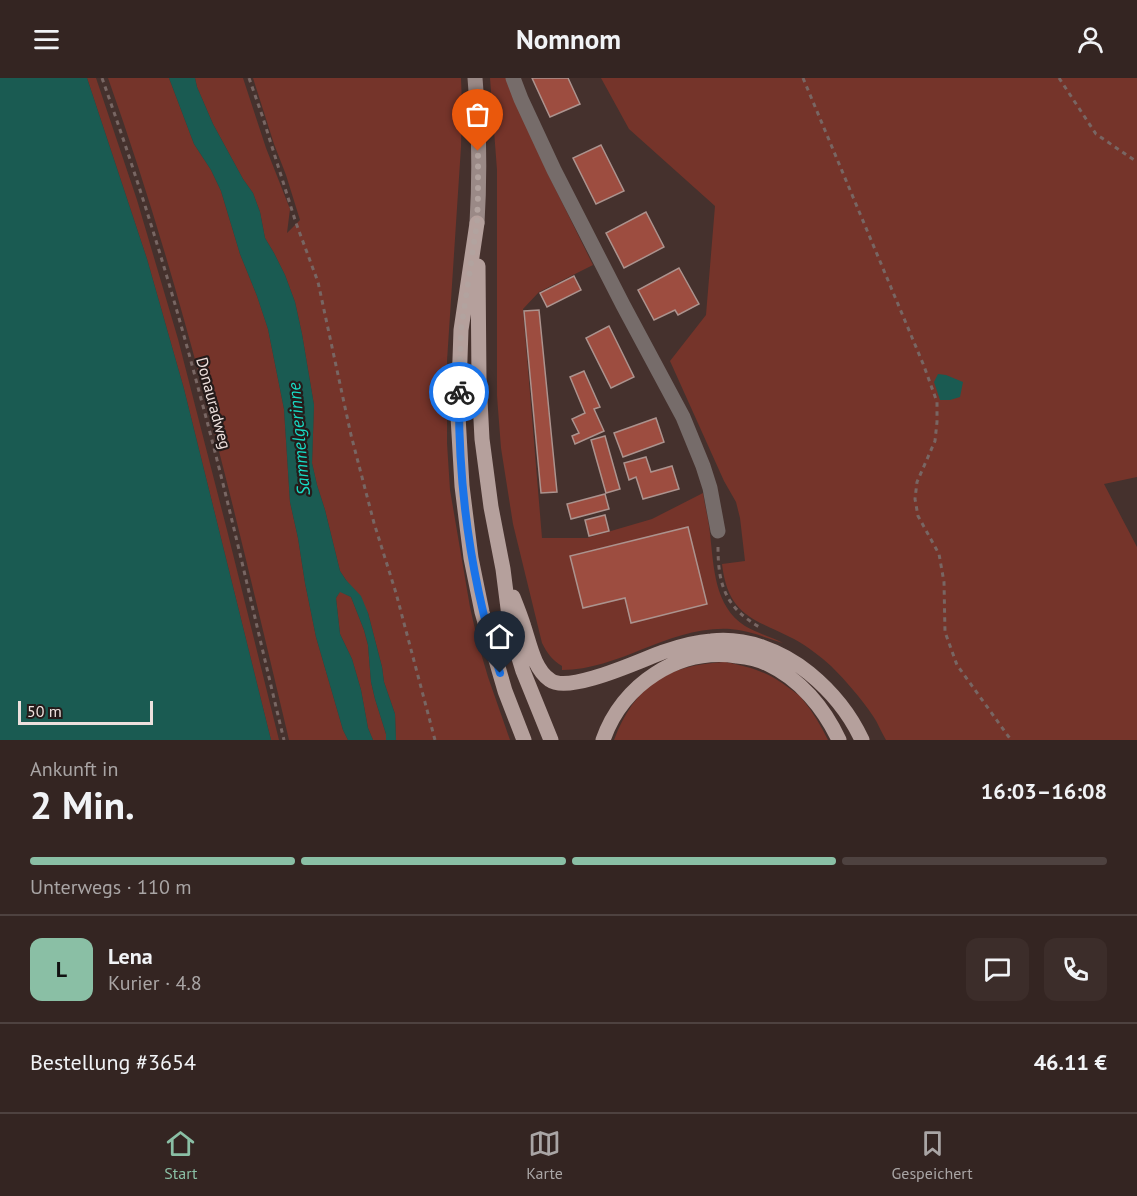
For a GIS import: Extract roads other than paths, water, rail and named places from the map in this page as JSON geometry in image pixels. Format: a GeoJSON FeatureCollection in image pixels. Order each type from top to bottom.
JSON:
{"type":"FeatureCollection","features":[{"type":"Feature","properties":{"kind":"main road"},"geometry":{"type":"LineString","coordinates":[[474,78],[478,135],[479,381],[482,439],[511,632],[523,671],[550,740]]}},
{"type":"Feature","properties":{"kind":"main road"},"geometry":{"type":"LineString","coordinates":[[477,223],[461,330],[458,416],[462,486],[471,558],[482,612],[505,692],[524,740]]}},
{"type":"Feature","properties":{"kind":"main road"},"geometry":{"type":"LineString","coordinates":[[503,569],[535,660],[551,681],[575,683],[694,643],[713,640],[753,644],[774,651],[797,663],[817,680],[846,711],[862,740]]}},
{"type":"Feature","properties":{"kind":"main road"},"geometry":{"type":"LineString","coordinates":[[603,740],[609,725],[627,697],[647,679],[677,663],[713,654],[750,658],[782,671],[812,696],[839,740]]}},
{"type":"Feature","properties":{"kind":"street"},"geometry":{"type":"LineString","coordinates":[[513,78],[554,170],[693,439],[706,477],[718,531]]}},
{"type":"Feature","properties":{"kind":"water"},"geometry":{"type":"Polygon","coordinates":[[[0,78],[87,78],[147,259],[184,389],[271,740],[0,740],[0,78]]]}},
{"type":"Feature","properties":{"kind":"water","name":"Sammelgerinne"},"geometry":{"type":"Polygon","coordinates":[[[169,78],[195,78],[213,124],[253,193],[260,212],[265,238],[285,275],[295,302],[314,405],[312,463],[317,485],[340,571],[361,596],[368,613],[384,682],[395,714],[396,740],[386,740],[371,682],[368,645],[364,630],[351,597],[340,592],[336,598],[340,634],[352,659],[368,728],[373,740],[348,740],[343,730],[316,637],[305,583],[290,502],[284,409],[268,329],[240,254],[221,191],[194,144],[169,78]]]}},
{"type":"Feature","properties":{"kind":"water"},"geometry":{"type":"Polygon","coordinates":[[[938,374],[963,382],[960,397],[940,400],[934,382],[938,374]]]}}]}
